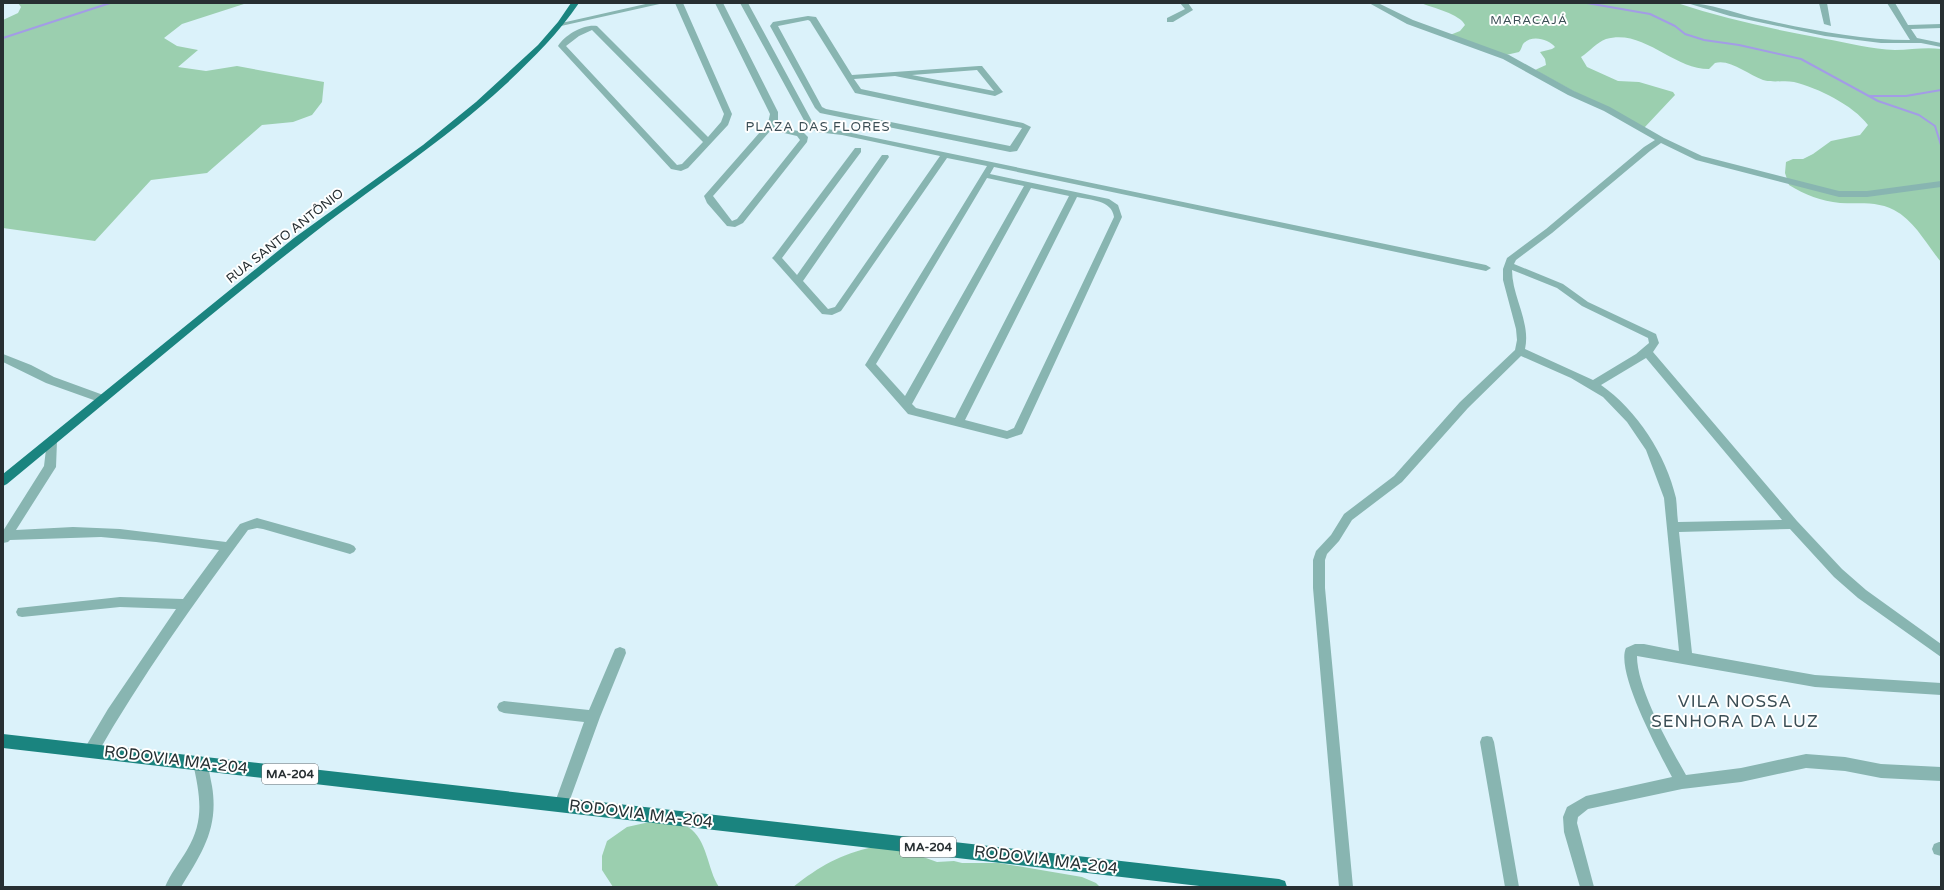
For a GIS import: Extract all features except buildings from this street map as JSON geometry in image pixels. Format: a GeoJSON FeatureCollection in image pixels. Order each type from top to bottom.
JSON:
{"type":"FeatureCollection","features":[{"type":"Feature","properties":{"kind":"main road","name":"RUA SANTO ANTÔNIO"},"geometry":{"type":"LineString","coordinates":[[3,481],[298,240],[413,156],[479,104],[522,66],[561,24],[574,3]]}},
{"type":"Feature","properties":{"kind":"main road","name":"RODOVIA MA-204"},"geometry":{"type":"LineString","coordinates":[[3,741],[1279,887]]}},
{"type":"Feature","properties":{"kind":"street"},"geometry":{"type":"LineString","coordinates":[[561,24],[660,3]]}},
{"type":"Feature","properties":{"kind":"street"},"geometry":{"type":"LineString","coordinates":[[679,3],[728,114],[725,123],[685,166],[676,168],[562,45],[587,28],[593,27],[707,141]]}},
{"type":"Feature","properties":{"kind":"street"},"geometry":{"type":"LineString","coordinates":[[719,3],[774,112],[775,118],[769,127],[708,196],[710,201],[730,224],[736,224],[740,221],[804,140],[804,137],[800,134],[769,127]]}},
{"type":"Feature","properties":{"kind":"street"},"geometry":{"type":"LineString","coordinates":[[744,3],[810,124],[816,130],[828,130],[1486,268]]}},
{"type":"Feature","properties":{"kind":"street"},"geometry":{"type":"LineString","coordinates":[[752,3],[817,120],[821,126],[828,130]]}},
{"type":"Feature","properties":{"kind":"street"},"geometry":{"type":"LineString","coordinates":[[1170,20],[1189,10],[1184,3]]}},
{"type":"Feature","properties":{"kind":"street"},"geometry":{"type":"LineString","coordinates":[[1373,3],[1417,25],[1506,57],[1577,96],[1607,109],[1661,140],[1688,153],[1712,162],[1839,194],[1867,194],[1941,184]]}},
{"type":"Feature","properties":{"kind":"street"},"geometry":{"type":"LineString","coordinates":[[1691,3],[1737,16],[1806,31],[1887,43],[1918,42],[1941,46]]}},
{"type":"Feature","properties":{"kind":"street"},"geometry":{"type":"LineString","coordinates":[[1823,3],[1828,24]]}},
{"type":"Feature","properties":{"kind":"street"},"geometry":{"type":"LineString","coordinates":[[1890,3],[1914,40],[1918,42]]}},
{"type":"Feature","properties":{"kind":"street"},"geometry":{"type":"LineString","coordinates":[[808,18],[813,19],[849,78],[858,91],[1027,127],[1014,149],[1010,149],[823,111],[775,25],[808,18]]}},
{"type":"Feature","properties":{"kind":"street"},"geometry":{"type":"LineString","coordinates":[[1906,27],[1941,26]]}},
{"type":"Feature","properties":{"kind":"street"},"geometry":{"type":"LineString","coordinates":[[849,78],[896,74],[979,68],[999,92],[995,94],[896,74]]}},
{"type":"Feature","properties":{"kind":"street"},"geometry":{"type":"LineString","coordinates":[[828,130],[841,114]]}},
{"type":"Feature","properties":{"kind":"street"},"geometry":{"type":"LineString","coordinates":[[1346,887],[1319,588],[1319,560],[1322,551],[1335,538],[1353,512],[1398,479],[1464,405],[1520,351],[1523,344],[1522,335],[1511,296],[1508,274],[1508,265],[1512,258],[1549,231],[1647,149],[1661,140]]}},
{"type":"Feature","properties":{"kind":"street"},"geometry":{"type":"LineString","coordinates":[[858,150],[777,258],[824,312],[832,312],[838,309],[945,155]]}},
{"type":"Feature","properties":{"kind":"street"},"geometry":{"type":"LineString","coordinates":[[798,281],[885,157]]}},
{"type":"Feature","properties":{"kind":"street"},"geometry":{"type":"LineString","coordinates":[[985,175],[1074,194],[1112,204],[1116,208],[1118,217],[1018,431],[1007,435],[912,411],[870,365],[985,175],[992,164]]}},
{"type":"Feature","properties":{"kind":"street"},"geometry":{"type":"LineString","coordinates":[[906,404],[1028,184]]}},
{"type":"Feature","properties":{"kind":"street"},"geometry":{"type":"LineString","coordinates":[[958,423],[1074,194]]}},
{"type":"Feature","properties":{"kind":"street"},"geometry":{"type":"LineString","coordinates":[[1508,265],[1560,286],[1585,304],[1649,334],[1654,339],[1646,352],[1593,385]]}},
{"type":"Feature","properties":{"kind":"street"},"geometry":{"type":"LineString","coordinates":[[1520,351],[1593,385],[1606,394],[1621,408],[1653,454],[1663,475],[1670,498],[1686,658]]}},
{"type":"Feature","properties":{"kind":"street"},"geometry":{"type":"LineString","coordinates":[[1646,352],[1794,524],[1838,572],[1862,594],[1941,651]]}},
{"type":"Feature","properties":{"kind":"street"},"geometry":{"type":"LineString","coordinates":[[3,358],[28,368],[50,380],[102,399]]}},
{"type":"Feature","properties":{"kind":"street"},"geometry":{"type":"LineString","coordinates":[[5,538],[50,467],[52,441]]}},
{"type":"Feature","properties":{"kind":"street"},"geometry":{"type":"LineString","coordinates":[[90,751],[113,713],[186,604],[244,527],[257,523],[350,549]]}},
{"type":"Feature","properties":{"kind":"street"},"geometry":{"type":"LineString","coordinates":[[1672,527],[1794,524]]}},
{"type":"Feature","properties":{"kind":"street"},"geometry":{"type":"LineString","coordinates":[[5,538],[83,532],[181,540],[229,547]]}},
{"type":"Feature","properties":{"kind":"street"},"geometry":{"type":"LineString","coordinates":[[22,612],[120,602],[186,604]]}},
{"type":"Feature","properties":{"kind":"street"},"geometry":{"type":"LineString","coordinates":[[1682,782],[1658,735],[1629,659],[1631,652],[1640,650],[1838,684],[1941,689]]}},
{"type":"Feature","properties":{"kind":"street"},"geometry":{"type":"LineString","coordinates":[[561,805],[593,717],[620,653]]}},
{"type":"Feature","properties":{"kind":"street"},"geometry":{"type":"LineString","coordinates":[[504,707],[593,717]]}},
{"type":"Feature","properties":{"kind":"street"},"geometry":{"type":"LineString","coordinates":[[1487,742],[1512,887]]}},
{"type":"Feature","properties":{"kind":"street"},"geometry":{"type":"LineString","coordinates":[[1587,887],[1572,831],[1570,816],[1575,809],[1586,803],[1682,782],[1741,775],[1806,761],[1844,764],[1881,771],[1941,774]]}},
{"type":"Feature","properties":{"kind":"street"},"geometry":{"type":"LineString","coordinates":[[172,887],[198,842],[206,823],[206,794],[200,763]]}},
{"type":"Feature","properties":{"kind":"green space"},"geometry":{"type":"Polygon","coordinates":[[[18,3],[247,3],[182,24],[164,38],[177,46],[198,50],[178,67],[206,71],[237,66],[324,82],[322,102],[312,115],[293,122],[262,125],[207,173],[151,180],[95,241],[3,228],[3,20],[18,13],[21,7],[18,3]]]}},
{"type":"Feature","properties":{"kind":"green space"},"geometry":{"type":"Polygon","coordinates":[[[1421,3],[1677,3],[1751,24],[1860,46],[1895,50],[1929,48],[1941,49],[1941,262],[1920,233],[1908,220],[1894,210],[1874,204],[1826,201],[1807,195],[1789,185],[1785,173],[1786,162],[1793,159],[1803,159],[1813,154],[1831,141],[1860,135],[1868,125],[1844,104],[1814,88],[1794,82],[1763,80],[1727,63],[1715,63],[1709,69],[1696,67],[1683,63],[1633,39],[1620,37],[1603,40],[1581,57],[1587,67],[1618,81],[1639,82],[1673,92],[1675,95],[1644,128],[1535,70],[1546,65],[1545,59],[1540,52],[1555,47],[1549,42],[1535,38],[1531,39],[1523,44],[1519,52],[1506,55],[1450,35],[1460,31],[1465,25],[1462,21],[1446,12],[1421,3]]]}},
{"type":"Feature","properties":{"kind":"green space"},"geometry":{"type":"Polygon","coordinates":[[[654,821],[685,825],[695,833],[700,839],[719,887],[613,887],[602,870],[602,856],[607,841],[627,827],[654,821]]]}},
{"type":"Feature","properties":{"kind":"green space"},"geometry":{"type":"Polygon","coordinates":[[[874,847],[904,850],[937,862],[954,861],[962,863],[999,863],[1082,877],[1096,883],[1100,887],[793,887],[812,873],[841,857],[874,847]]]}},
{"type":"Feature","properties":{"kind":"waterway"},"geometry":{"type":"LineString","coordinates":[[3,38],[110,3]]}},
{"type":"Feature","properties":{"kind":"waterway"},"geometry":{"type":"LineString","coordinates":[[1587,3],[1650,14],[1675,26],[1685,34],[1704,40],[1739,45],[1801,59],[1878,101],[1919,115],[1935,126],[1941,145]]}},
{"type":"Feature","properties":{"kind":"waterway"},"geometry":{"type":"LineString","coordinates":[[1870,96],[1906,96],[1941,90]]}},
{"type":"Feature","properties":{"kind":"waterway"},"geometry":{"type":"LineString","coordinates":[[1941,195],[1941,212]]}},
{"type":"Feature","properties":{"kind":"district","name":"MARACAJÁ"},"geometry":{"type":"Point","coordinates":[1529,20]}},
{"type":"Feature","properties":{"kind":"district","name":"PLAZA DAS FLORES"},"geometry":{"type":"Point","coordinates":[818,127]}},
{"type":"Feature","properties":{"kind":"district","name":"VILA NOSSA SENHORA DA LUZ"},"geometry":{"type":"Point","coordinates":[1735,711]}}]}
